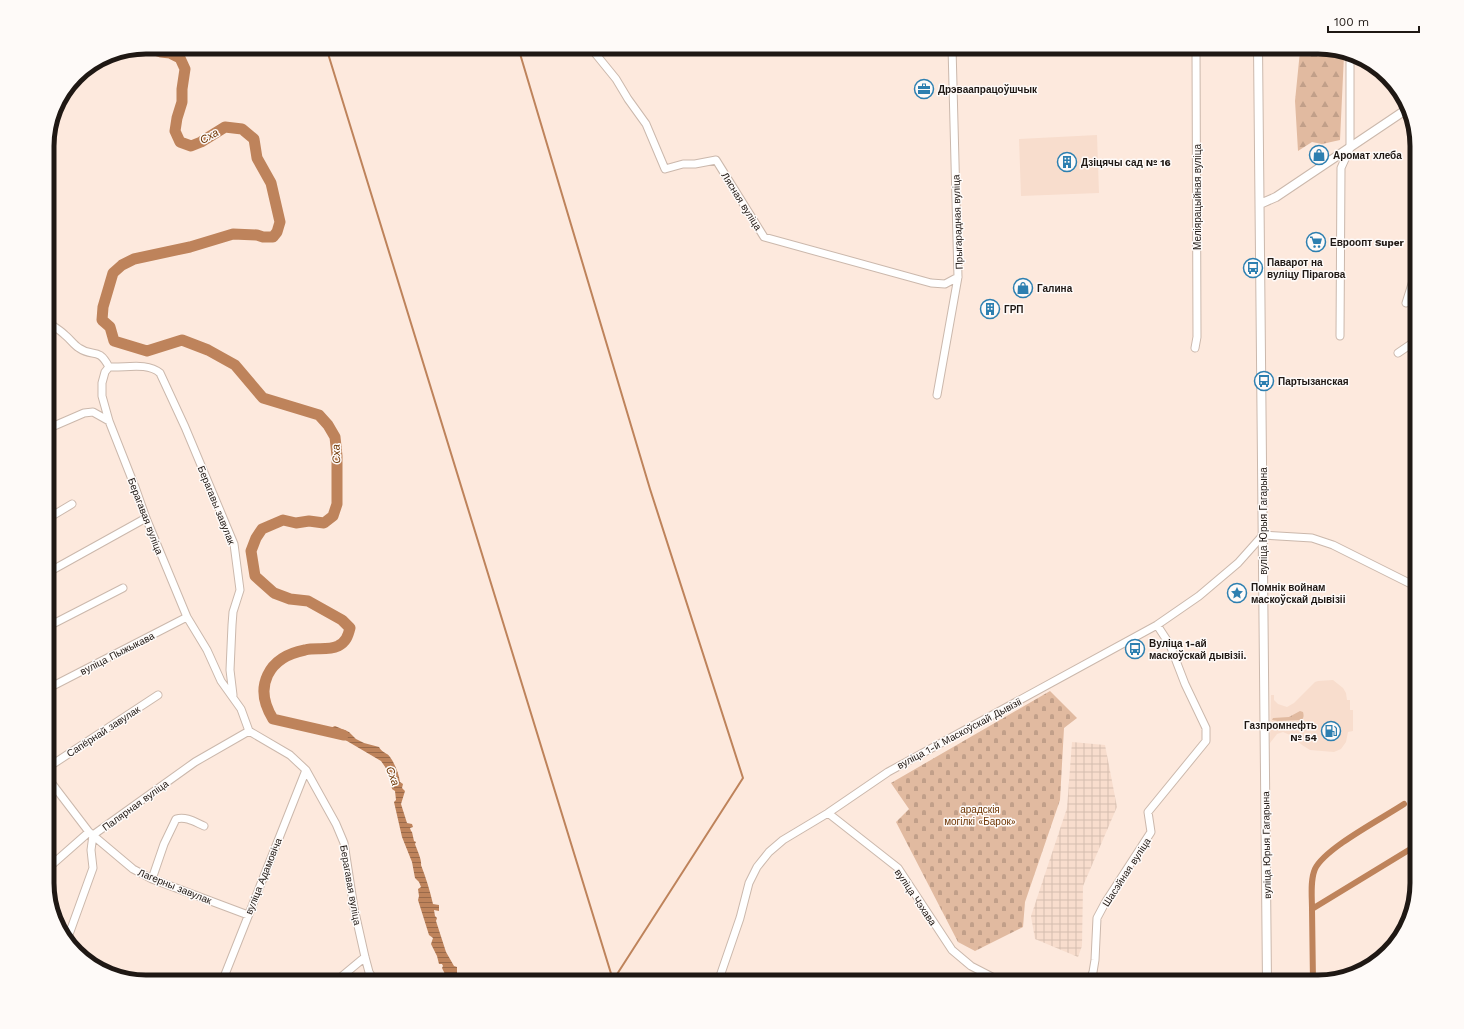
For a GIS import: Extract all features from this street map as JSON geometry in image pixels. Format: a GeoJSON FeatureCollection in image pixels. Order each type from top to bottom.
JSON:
{"type":"FeatureCollection","features":[{"type":"Feature","properties":{"kind":"main road","name":"вуліца Юрыя Гагарына"},"geometry":{"type":"LineString","coordinates":[[1258,54],[1264,535],[1262,579],[1267,975]]}},
{"type":"Feature","properties":{"kind":"main road"},"geometry":{"type":"LineString","coordinates":[[1260,204],[1276,198],[1403,112]]}},
{"type":"Feature","properties":{"kind":"street","name":"Лясная вуліца"},"geometry":{"type":"LineString","coordinates":[[596,54],[616,79],[646,124],[665,169],[683,164],[695,164],[716,160],[764,237],[931,283],[945,284],[958,277]]}},
{"type":"Feature","properties":{"kind":"street","name":"Прыгарадная вуліца"},"geometry":{"type":"LineString","coordinates":[[937,395],[958,277],[952,54]]}},
{"type":"Feature","properties":{"kind":"street","name":"Меліярацыйная вуліца"},"geometry":{"type":"LineString","coordinates":[[1195,348],[1197,338],[1196,54]]}},
{"type":"Feature","properties":{"kind":"street"},"geometry":{"type":"LineString","coordinates":[[1340,336],[1341,168],[1350,148],[1350,60]]}},
{"type":"Feature","properties":{"kind":"street"},"geometry":{"type":"LineString","coordinates":[[1406,303],[1410,290]]}},
{"type":"Feature","properties":{"kind":"street"},"geometry":{"type":"LineString","coordinates":[[54,327],[64,334],[78,348],[105,358],[109,367]]}},
{"type":"Feature","properties":{"kind":"street"},"geometry":{"type":"LineString","coordinates":[[1398,353],[1410,345]]}},
{"type":"Feature","properties":{"kind":"street","name":"Берагавы завулак"},"geometry":{"type":"LineString","coordinates":[[109,367],[122,368],[146,366],[152,367],[160,373],[185,427],[234,544],[240,590],[233,612],[232,625],[230,670],[233,698]]}},
{"type":"Feature","properties":{"kind":"street","name":"Берагавая вуліца"},"geometry":{"type":"LineString","coordinates":[[109,367],[105,372],[102,383],[102,396],[109,421],[146,518],[187,617],[207,650],[221,681],[241,709],[249,730],[290,755],[306,770],[336,824],[344,843],[354,908],[365,957],[372,975]]}},
{"type":"Feature","properties":{"kind":"street"},"geometry":{"type":"LineString","coordinates":[[54,425],[92,412],[109,421]]}},
{"type":"Feature","properties":{"kind":"street"},"geometry":{"type":"LineString","coordinates":[[54,515],[72,504]]}},
{"type":"Feature","properties":{"kind":"street"},"geometry":{"type":"LineString","coordinates":[[54,569],[146,518]]}},
{"type":"Feature","properties":{"kind":"street"},"geometry":{"type":"LineString","coordinates":[[1264,535],[1312,538],[1326,543],[1410,584]]}},
{"type":"Feature","properties":{"kind":"street","name":"вуліца 1-й Маскоўскай Дывізіі"},"geometry":{"type":"LineString","coordinates":[[720,975],[740,918],[749,883],[757,867],[769,852],[783,840],[828,813],[888,772],[1157,625],[1198,596],[1238,563],[1264,535]]}},
{"type":"Feature","properties":{"kind":"street"},"geometry":{"type":"LineString","coordinates":[[54,622],[123,588]]}},
{"type":"Feature","properties":{"kind":"street","name":"вуліца Пыжыкава"},"geometry":{"type":"LineString","coordinates":[[54,685],[187,617]]}},
{"type":"Feature","properties":{"kind":"street","name":"Шасэйная вуліца"},"geometry":{"type":"LineString","coordinates":[[1092,975],[1095,960],[1097,918],[1105,903],[1151,832],[1148,812],[1206,741],[1206,728],[1185,684],[1170,645],[1157,625]]}},
{"type":"Feature","properties":{"kind":"street","name":"Сапёрнай завулак"},"geometry":{"type":"LineString","coordinates":[[54,763],[158,695]]}},
{"type":"Feature","properties":{"kind":"street","name":"Палярная вуліца"},"geometry":{"type":"LineString","coordinates":[[69,934],[93,868],[91,834],[195,762],[249,730]]}},
{"type":"Feature","properties":{"kind":"street","name":"вуліца Адамовіча"},"geometry":{"type":"LineString","coordinates":[[225,975],[306,770]]}},
{"type":"Feature","properties":{"kind":"street","name":"Лагерны завулак"},"geometry":{"type":"LineString","coordinates":[[54,786],[91,834],[133,869],[152,879],[248,915]]}},
{"type":"Feature","properties":{"kind":"street","name":"вуліца Чэхава"},"geometry":{"type":"LineString","coordinates":[[828,813],[898,868],[952,950],[971,966],[988,975]]}},
{"type":"Feature","properties":{"kind":"street"},"geometry":{"type":"LineString","coordinates":[[152,879],[164,844],[176,819],[181,817],[192,820],[204,826]]}},
{"type":"Feature","properties":{"kind":"street"},"geometry":{"type":"LineString","coordinates":[[54,863],[91,834]]}},
{"type":"Feature","properties":{"kind":"street"},"geometry":{"type":"LineString","coordinates":[[343,975],[365,957]]}},
{"type":"Feature","properties":{"kind":"shaded area"},"geometry":{"type":"Polygon","coordinates":[[[1097,135],[1099,193],[1021,196],[1019,139],[1097,135]]]}},
{"type":"Feature","properties":{"kind":"shaded area"},"geometry":{"type":"Polygon","coordinates":[[[1333,680],[1343,688],[1346,693],[1347,700],[1350,700],[1350,710],[1353,710],[1353,731],[1348,732],[1346,742],[1341,749],[1334,752],[1310,750],[1290,735],[1283,732],[1277,734],[1270,743],[1271,695],[1274,695],[1274,700],[1278,704],[1287,707],[1294,703],[1315,682],[1333,680]]]}},
{"type":"Feature","properties":{"kind":"shaded area"},"geometry":{"type":"Polygon","coordinates":[[[1072,742],[1105,745],[1117,807],[1083,886],[1082,946],[1078,957],[1035,939],[1031,916],[1067,808],[1072,742]]]}},
{"type":"Feature","properties":{"kind":"green space"},"geometry":{"type":"Polygon","coordinates":[[[1300,54],[1324,54],[1344,58],[1340,140],[1322,144],[1312,142],[1298,151],[1295,101],[1300,54]]]}},
{"type":"Feature","properties":{"kind":"green space","name":"арадскія могілкі «Барок»"},"geometry":{"type":"Polygon","coordinates":[[[1050,691],[1077,718],[1064,728],[1060,800],[1025,902],[1023,927],[975,951],[958,942],[896,822],[909,809],[891,783],[1050,691]]]}},
{"type":"Feature","properties":{"kind":"green space"},"geometry":{"type":"Polygon","coordinates":[[[1300,711],[1304,714],[1301,720],[1272,720],[1273,718],[1289,717],[1300,711]]]}},
{"type":"Feature","properties":{"kind":"water"},"geometry":{"type":"Polygon","coordinates":[[[335,726],[349,732],[356,739],[364,743],[379,747],[389,756],[395,766],[400,782],[403,784],[402,788],[405,791],[401,804],[407,823],[412,824],[413,827],[410,828],[414,841],[416,842],[415,844],[433,904],[439,905],[439,911],[434,910],[437,918],[436,921],[446,952],[454,966],[457,967],[457,975],[446,975],[442,968],[443,966],[442,964],[439,964],[431,944],[433,938],[429,935],[418,900],[418,889],[421,887],[415,878],[412,862],[402,837],[394,802],[396,800],[395,791],[392,789],[390,774],[381,761],[347,741],[329,735],[330,728],[335,726]]]}},
{"type":"Feature","properties":{"kind":"waterway","name":"Сха"},"geometry":{"type":"LineString","coordinates":[[172,54],[180,58],[185,69],[182,102],[175,131],[180,142],[191,146],[201,142],[225,127],[242,129],[254,139],[257,158],[271,183],[280,222],[277,232],[273,237],[233,234],[190,247],[134,259],[122,265],[113,273],[103,307],[102,320],[110,327],[114,341],[147,351],[182,340],[208,350],[235,365],[263,398],[319,415],[328,425],[335,437],[337,456],[337,504],[333,516],[324,523],[309,521],[296,523],[283,520],[262,529],[256,538],[251,551],[255,576],[274,593],[290,599],[308,601],[342,620],[350,628],[343,643],[338,646],[309,649],[292,654],[273,666],[265,685],[264,696],[267,707],[273,719],[343,735]]}},
{"type":"Feature","properties":{"kind":"waterway"},"geometry":{"type":"LineString","coordinates":[[328,54],[611,975]]}},
{"type":"Feature","properties":{"kind":"waterway"},"geometry":{"type":"LineString","coordinates":[[520,54],[650,489],[743,778],[616,975]]}},
{"type":"Feature","properties":{"kind":"waterway"},"geometry":{"type":"LineString","coordinates":[[1312,909],[1312,878],[1315,869],[1321,861],[1330,852],[1355,834],[1404,804]]}},
{"type":"Feature","properties":{"kind":"waterway"},"geometry":{"type":"LineString","coordinates":[[1313,975],[1312,909],[1410,849]]}},
{"type":"Feature","properties":{"kind":"place","name":"Дрэваапрацоўшчык"},"geometry":{"type":"Point","coordinates":[924,89]}},
{"type":"Feature","properties":{"kind":"place","name":"Аромат хлеба"},"geometry":{"type":"Point","coordinates":[1319,155]}},
{"type":"Feature","properties":{"kind":"place","name":"Дзіцячы сад № 16"},"geometry":{"type":"Point","coordinates":[1067,162]}},
{"type":"Feature","properties":{"kind":"place","name":"Евроопт Super"},"geometry":{"type":"Point","coordinates":[1316,242]}},
{"type":"Feature","properties":{"kind":"place","name":"Паварот на вуліцу Пірагова"},"geometry":{"type":"Point","coordinates":[1253,268]}},
{"type":"Feature","properties":{"kind":"place","name":"Галина"},"geometry":{"type":"Point","coordinates":[1023,288]}},
{"type":"Feature","properties":{"kind":"place","name":"ГРП"},"geometry":{"type":"Point","coordinates":[990,309]}},
{"type":"Feature","properties":{"kind":"place","name":"Партызанская"},"geometry":{"type":"Point","coordinates":[1264,381]}},
{"type":"Feature","properties":{"kind":"place","name":"Помнік войнам маскоўскай дывізіі"},"geometry":{"type":"Point","coordinates":[1237,593]}},
{"type":"Feature","properties":{"kind":"place","name":"Вуліца 1-ай маскоўскай дывізіі."},"geometry":{"type":"Point","coordinates":[1135,649]}},
{"type":"Feature","properties":{"kind":"place","name":"Газпромнефть № 54"},"geometry":{"type":"Point","coordinates":[1331,731]}}]}
